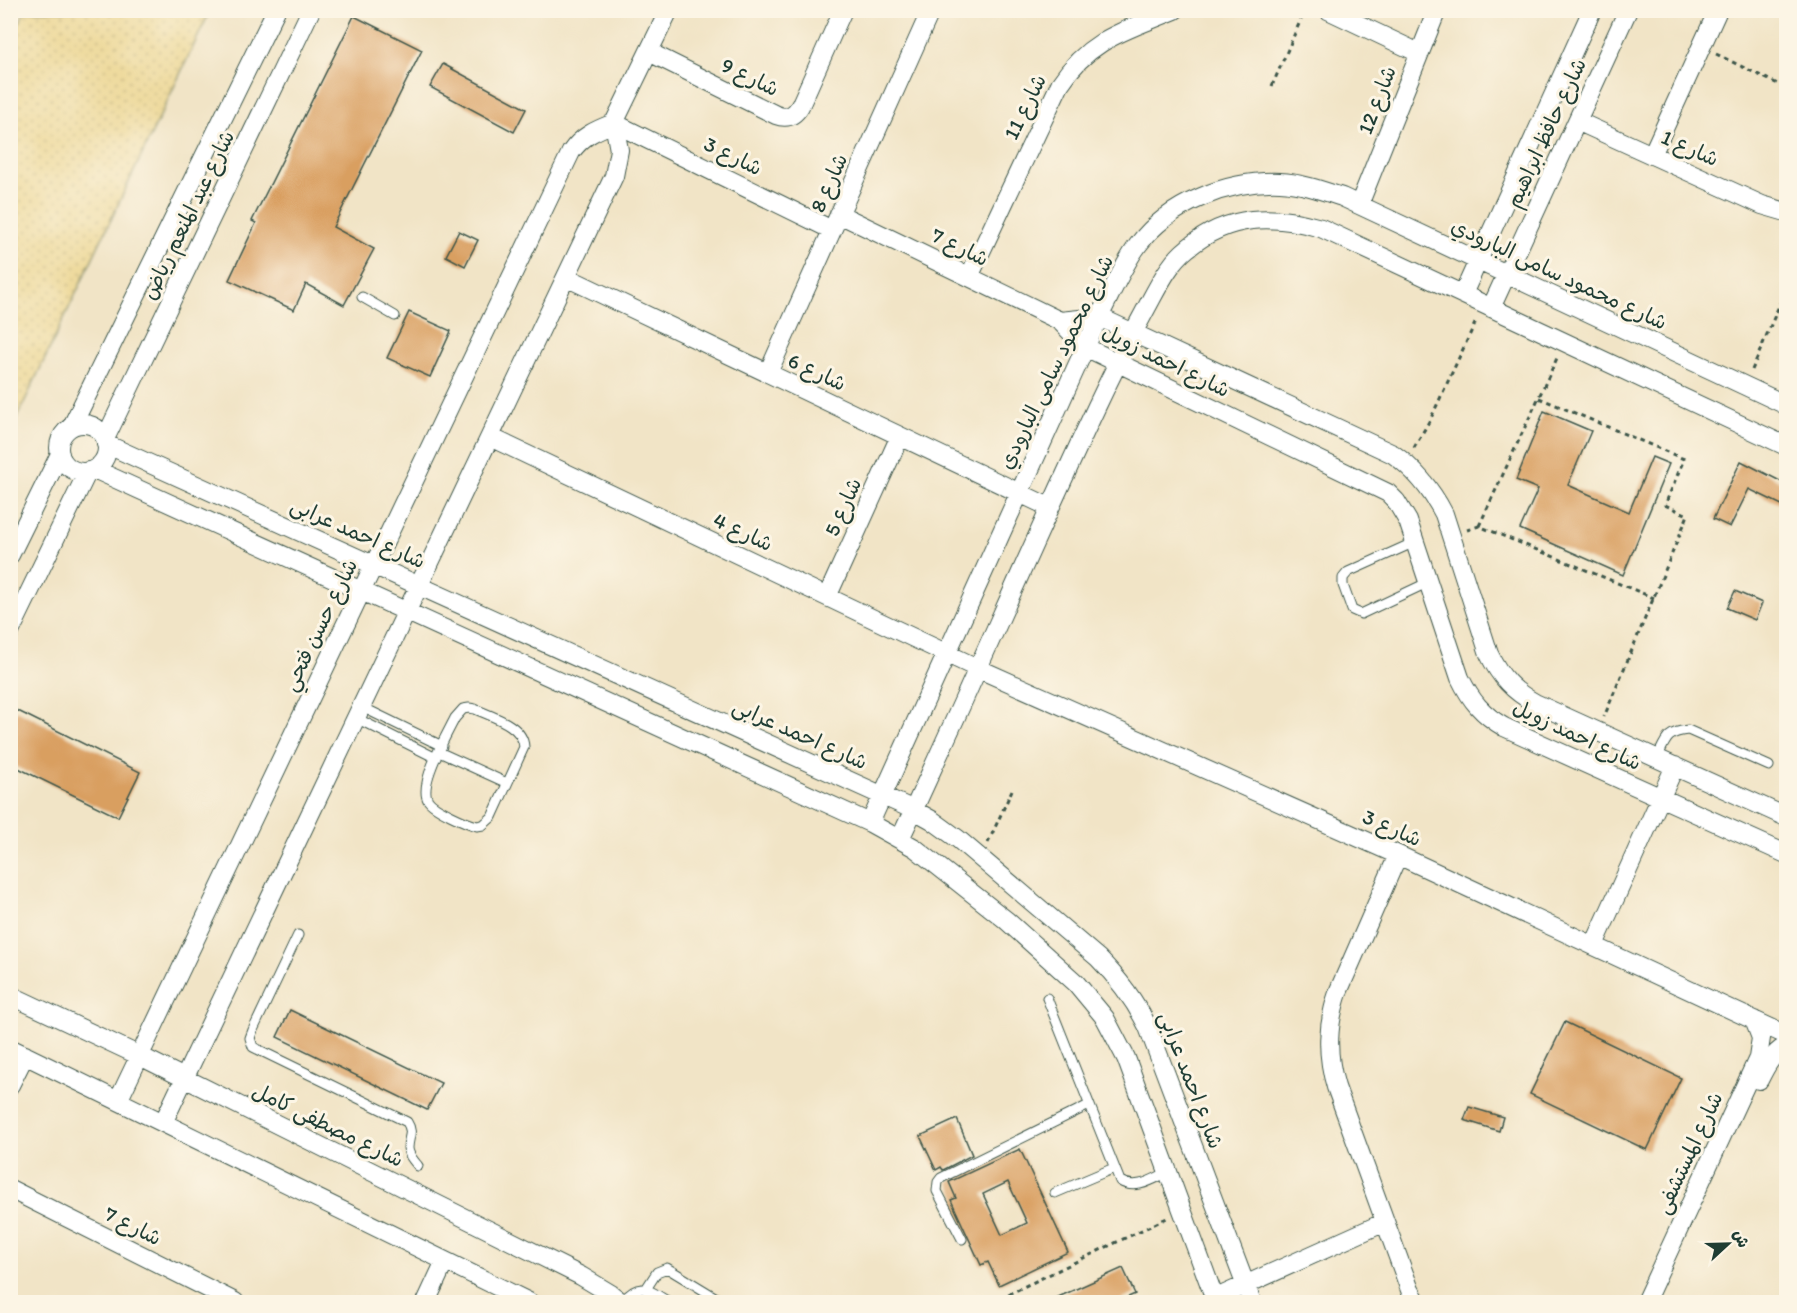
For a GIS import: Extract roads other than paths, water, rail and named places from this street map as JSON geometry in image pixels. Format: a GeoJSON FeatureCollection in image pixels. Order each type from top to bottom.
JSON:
{"type":"FeatureCollection","features":[{"type":"Feature","properties":{"kind":"street","name":"شارع عبد المنعم رياض"},"geometry":{"type":"LineString","coordinates":[[72,426],[276,10]]}},
{"type":"Feature","properties":{"kind":"street","name":"شارع عبد المنعم رياض"},"geometry":{"type":"LineString","coordinates":[[106,442],[311,10]]}},
{"type":"Feature","properties":{"kind":"street"},"geometry":{"type":"LineString","coordinates":[[163,1123],[617,168],[619,150],[614,123],[669,10]]}},
{"type":"Feature","properties":{"kind":"street","name":"شارع 9"},"geometry":{"type":"LineString","coordinates":[[648,52],[776,115],[790,117],[797,112],[800,106],[843,10]]}},
{"type":"Feature","properties":{"kind":"street","name":"شارع 8"},"geometry":{"type":"LineString","coordinates":[[768,373],[931,10]]}},
{"type":"Feature","properties":{"kind":"street","name":"شارع 11"},"geometry":{"type":"LineString","coordinates":[[969,277],[1060,84],[1070,68],[1083,54],[1098,44],[1175,10]]}},
{"type":"Feature","properties":{"kind":"street"},"geometry":{"type":"LineString","coordinates":[[1328,10],[1419,53]]}},
{"type":"Feature","properties":{"kind":"street","name":"شارع 12"},"geometry":{"type":"LineString","coordinates":[[1359,206],[1437,10]]}},
{"type":"Feature","properties":{"kind":"street","name":"شارع حافظ ابراهيم"},"geometry":{"type":"LineString","coordinates":[[1464,294],[1592,10]]}},
{"type":"Feature","properties":{"kind":"street","name":"شارع حافظ ابراهيم"},"geometry":{"type":"LineString","coordinates":[[1487,306],[1506,274],[1628,10]]}},
{"type":"Feature","properties":{"kind":"street"},"geometry":{"type":"LineString","coordinates":[[1652,155],[1718,10]]}},
{"type":"Feature","properties":{"kind":"street","name":"شارع 1"},"geometry":{"type":"LineString","coordinates":[[1577,121],[1762,205],[1786,212]]}},
{"type":"Feature","properties":{"kind":"street","name":"شارع 3"},"geometry":{"type":"LineString","coordinates":[[614,123],[836,222]]}},
{"type":"Feature","properties":{"kind":"street","name":"شارع حسن فتحي"},"geometry":{"type":"LineString","coordinates":[[118,1101],[571,152],[589,134],[614,123]]}},
{"type":"Feature","properties":{"kind":"street","name":"شارع محمود سامى البارودي"},"geometry":{"type":"LineString","coordinates":[[870,822],[1099,317],[1138,244],[1161,222],[1187,204],[1217,191],[1248,184],[1280,182],[1311,187],[1359,206],[1786,405]]}},
{"type":"Feature","properties":{"kind":"street"},"geometry":{"type":"LineString","coordinates":[[900,839],[1049,507],[1133,333],[1168,269],[1188,248],[1211,232],[1238,222],[1265,218],[1294,220],[1321,228],[1786,446]]}},
{"type":"Feature","properties":{"kind":"street","name":"شارع 7"},"geometry":{"type":"LineString","coordinates":[[836,222],[969,277],[1060,321]]}},
{"type":"Feature","properties":{"kind":"street","name":"شارع 6"},"geometry":{"type":"LineString","coordinates":[[566,278],[1049,507]]}},
{"type":"Feature","properties":{"kind":"street","name":"شارع احمد زويل"},"geometry":{"type":"LineString","coordinates":[[1060,321],[1099,317],[1393,454],[1422,478],[1444,514],[1489,654],[1496,670],[1507,684],[1520,695],[1786,817]]}},
{"type":"Feature","properties":{"kind":"street","name":"شارع احمد زويل"},"geometry":{"type":"LineString","coordinates":[[1060,321],[1085,347],[1388,493],[1403,510],[1467,694],[1477,707],[1504,728],[1786,854]]}},
{"type":"Feature","properties":{"kind":"street"},"geometry":{"type":"LineString","coordinates":[[10,555],[60,454],[61,438],[72,426],[88,424],[95,427],[106,442],[104,458],[91,470],[10,632]]}},
{"type":"Feature","properties":{"kind":"street","name":"شارع 5"},"geometry":{"type":"LineString","coordinates":[[827,597],[900,436]]}},
{"type":"Feature","properties":{"kind":"street","name":"شارع 4"},"geometry":{"type":"LineString","coordinates":[[490,437],[977,668]]}},
{"type":"Feature","properties":{"kind":"street","name":"شارع احمد عرابى"},"geometry":{"type":"LineString","coordinates":[[106,442],[914,810],[944,828],[1098,958],[1138,1008],[1148,1027],[1252,1302]]}},
{"type":"Feature","properties":{"kind":"street"},"geometry":{"type":"LineString","coordinates":[[60,454],[71,468],[82,472],[91,470],[870,822],[928,858],[1006,920],[1091,999],[1117,1037],[1215,1300],[1385,1222]]}},
{"type":"Feature","properties":{"kind":"street","name":"شارع 3"},"geometry":{"type":"LineString","coordinates":[[977,668],[1398,855],[1786,1035]]}},
{"type":"Feature","properties":{"kind":"street"},"geometry":{"type":"LineString","coordinates":[[1594,945],[1675,766]]}},
{"type":"Feature","properties":{"kind":"street"},"geometry":{"type":"LineString","coordinates":[[1398,855],[1339,990],[1329,1029],[1328,1048],[1334,1077],[1410,1290],[1417,1302]]}},
{"type":"Feature","properties":{"kind":"street","name":"شارع مصطفى كامل"},"geometry":{"type":"LineString","coordinates":[[10,995],[140,1056],[581,1276],[621,1302]]}},
{"type":"Feature","properties":{"kind":"street","name":"شارع المستشفى"},"geometry":{"type":"LineString","coordinates":[[1645,1302],[1758,1058],[1761,1038],[1754,1020]]}},
{"type":"Feature","properties":{"kind":"street","name":"شارع المستشفى"},"geometry":{"type":"LineString","coordinates":[[1656,1302],[1767,1063],[1786,1047]]}},
{"type":"Feature","properties":{"kind":"street"},"geometry":{"type":"LineString","coordinates":[[10,1085],[18,1051],[529,1302]]}},
{"type":"Feature","properties":{"kind":"street","name":"شارع 7"},"geometry":{"type":"LineString","coordinates":[[10,1189],[223,1300]]}},
{"type":"Feature","properties":{"kind":"street"},"geometry":{"type":"LineString","coordinates":[[426,1302],[445,1261]]}},
{"type":"Feature","properties":{"kind":"lane"},"geometry":{"type":"LineString","coordinates":[[362,297],[395,316]]}},
{"type":"Feature","properties":{"kind":"lane"},"geometry":{"type":"LineString","coordinates":[[1415,542],[1348,572],[1343,578],[1343,585],[1352,610],[1361,614],[1429,582]]}},
{"type":"Feature","properties":{"kind":"lane"},"geometry":{"type":"LineString","coordinates":[[469,708],[475,709],[517,729],[523,738],[524,747],[507,783],[488,822],[483,825],[472,824],[434,806],[428,800],[425,787],[458,713],[469,708]]}},
{"type":"Feature","properties":{"kind":"lane"},"geometry":{"type":"LineString","coordinates":[[359,712],[507,783]]}},
{"type":"Feature","properties":{"kind":"lane"},"geometry":{"type":"LineString","coordinates":[[1657,758],[1667,736],[1688,730],[1769,766]]}},
{"type":"Feature","properties":{"kind":"lane"},"geometry":{"type":"LineString","coordinates":[[298,935],[253,1030],[250,1038],[253,1047],[407,1122],[411,1133],[407,1147],[418,1166]]}},
{"type":"Feature","properties":{"kind":"lane"},"geometry":{"type":"LineString","coordinates":[[1047,998],[1120,1181],[1134,1186],[1168,1172]]}},
{"type":"Feature","properties":{"kind":"lane"},"geometry":{"type":"LineString","coordinates":[[962,1239],[937,1191],[941,1178],[1089,1105]]}},
{"type":"Feature","properties":{"kind":"lane"},"geometry":{"type":"LineString","coordinates":[[1055,1193],[1114,1168]]}},
{"type":"Feature","properties":{"kind":"lane"},"geometry":{"type":"LineString","coordinates":[[646,1289],[657,1272],[661,1268],[667,1268],[723,1302]]}},
{"type":"Feature","properties":{"kind":"lane"},"geometry":{"type":"LineString","coordinates":[[621,1302],[637,1289],[646,1289],[669,1302]]}}]}
